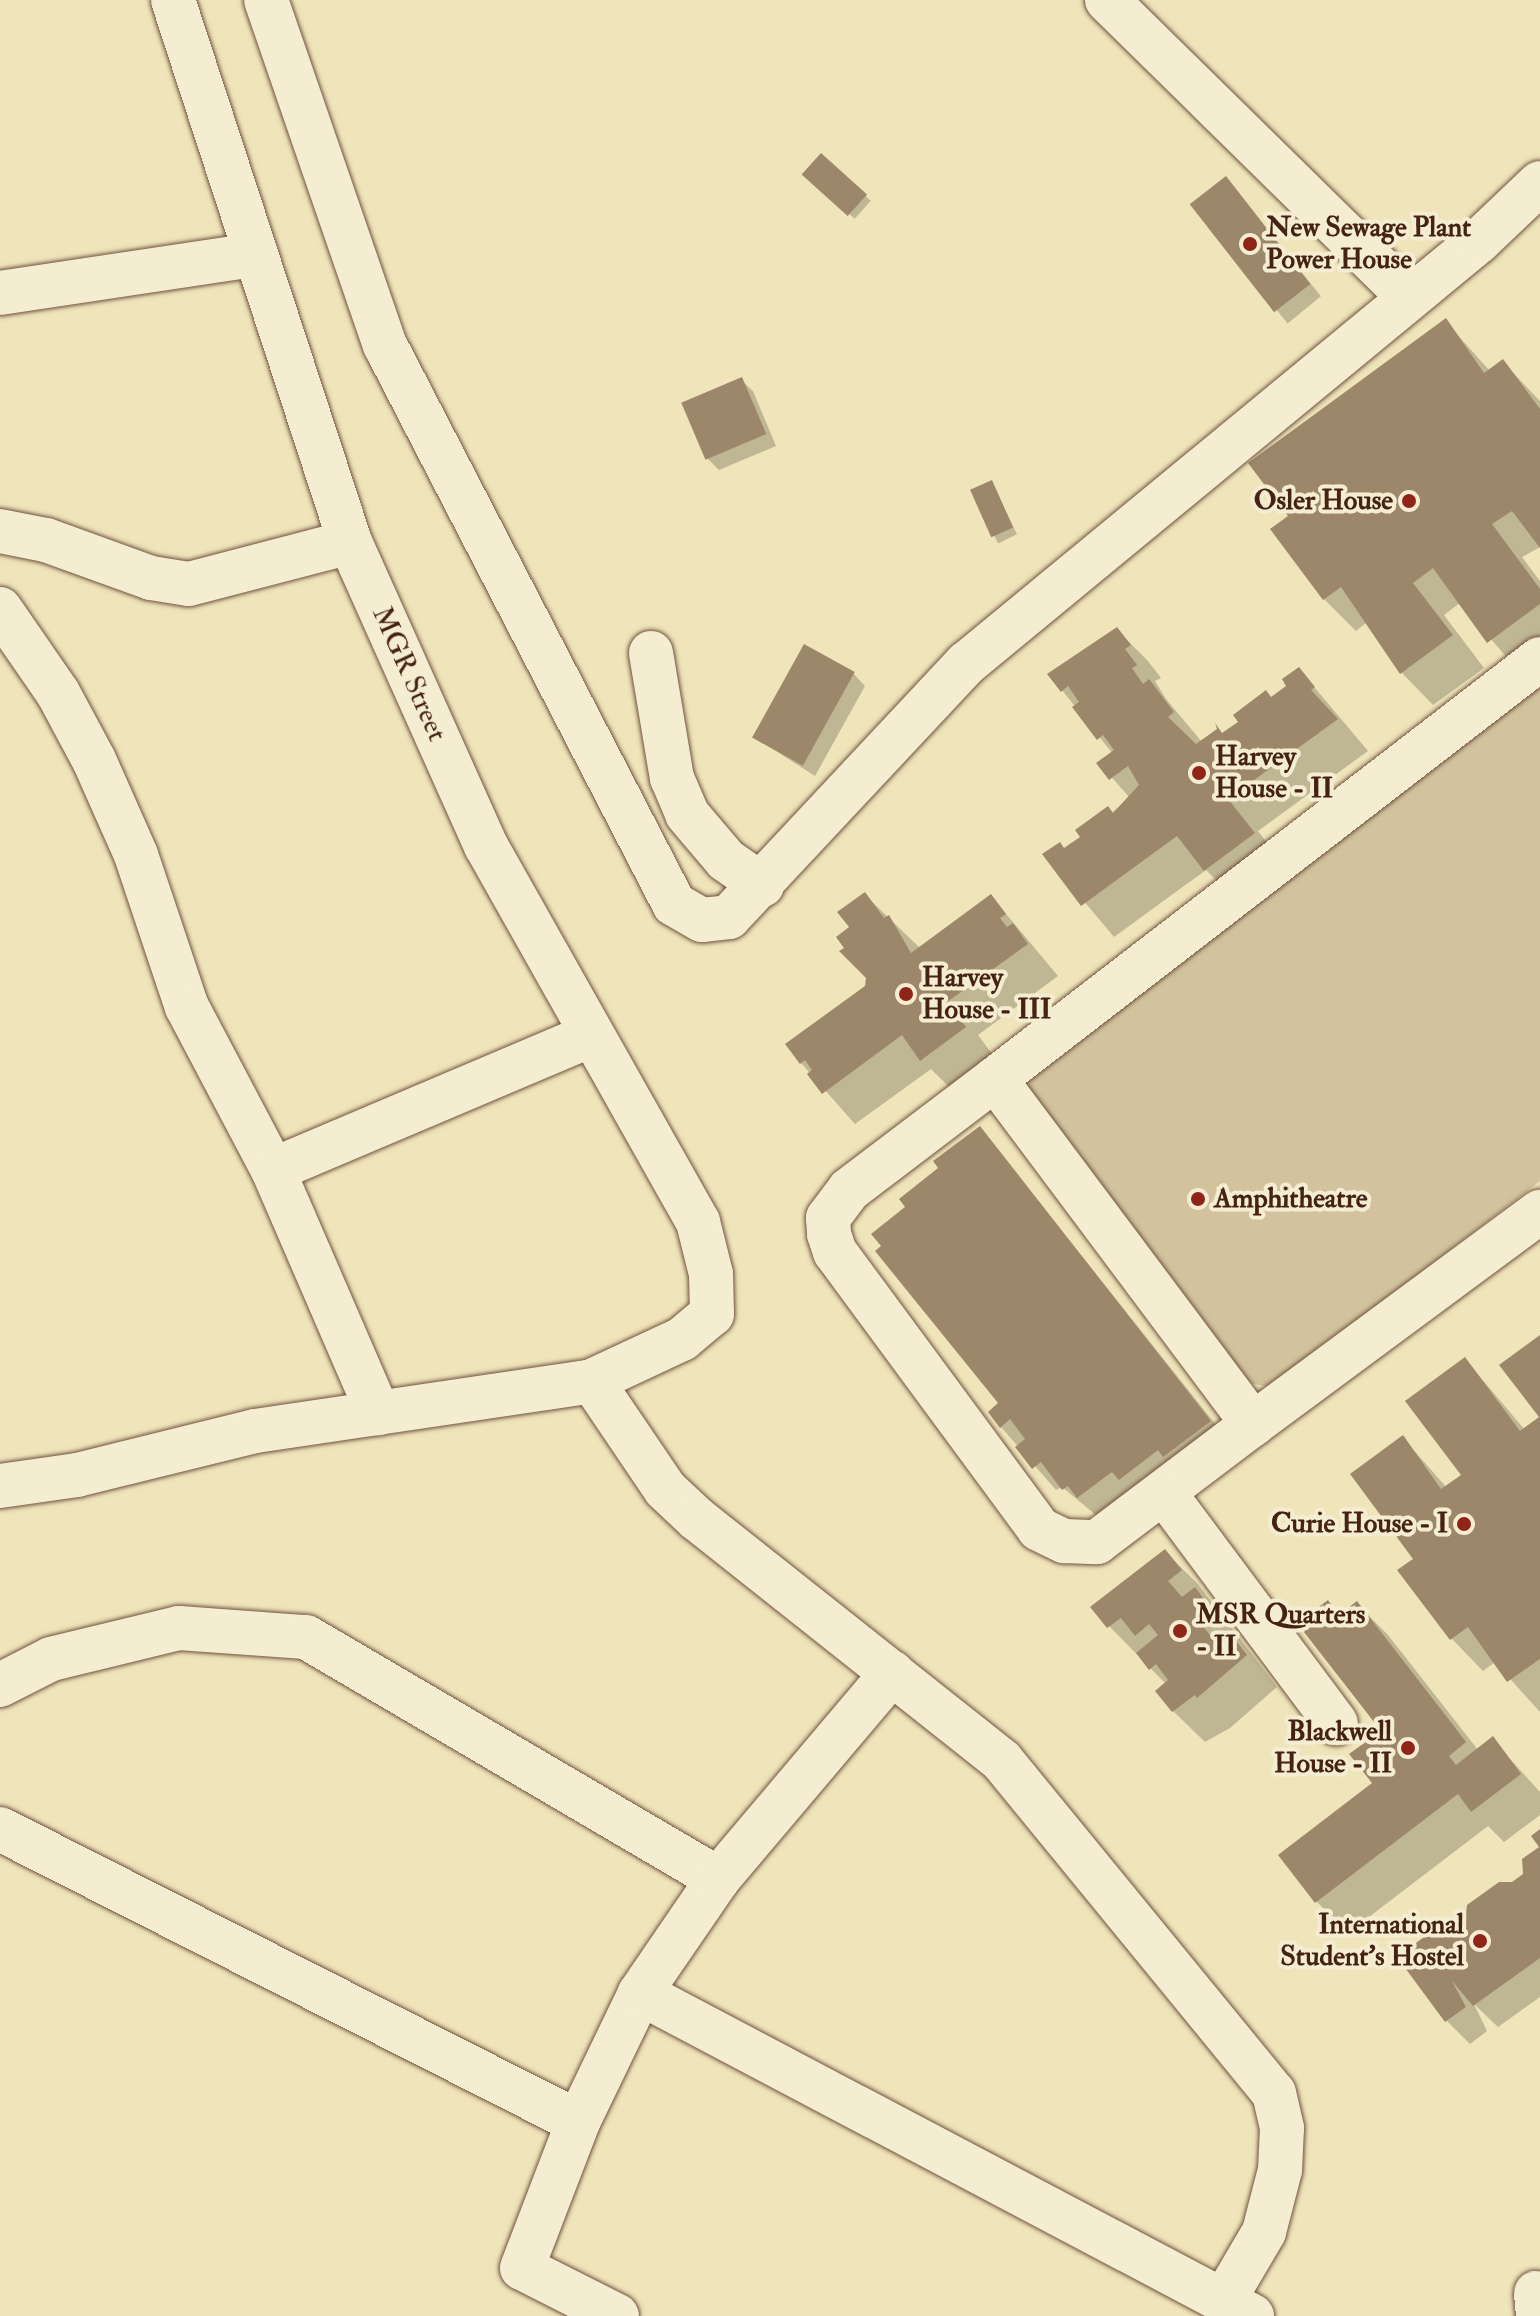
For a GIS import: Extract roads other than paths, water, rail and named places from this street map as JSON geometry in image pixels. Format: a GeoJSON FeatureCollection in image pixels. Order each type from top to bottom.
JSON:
{"type":"FeatureCollection","features":[{"type":"Feature","properties":{"kind":"street","name":"MGR Street"},"geometry":{"type":"LineString","coordinates":[[173,0],[350,542],[486,846],[589,1036],[698,1222],[711,1274],[712,1314],[682,1339],[592,1381]]}},
{"type":"Feature","properties":{"kind":"street"},"geometry":{"type":"LineString","coordinates":[[266,0],[385,345],[674,904],[702,920],[729,917],[762,885],[967,663],[1409,297],[1540,183]]}},
{"type":"Feature","properties":{"kind":"street"},"geometry":{"type":"LineString","coordinates":[[1107,0],[1409,297]]}},
{"type":"Feature","properties":{"kind":"street"},"geometry":{"type":"LineString","coordinates":[[0,293],[255,255]]}},
{"type":"Feature","properties":{"kind":"street"},"geometry":{"type":"LineString","coordinates":[[0,531],[46,540],[151,578],[189,584],[350,542]]}},
{"type":"Feature","properties":{"kind":"street"},"geometry":{"type":"LineString","coordinates":[[0,609],[58,693],[94,760],[136,855],[187,1007],[273,1170],[378,1413]]}},
{"type":"Feature","properties":{"kind":"street"},"geometry":{"type":"LineString","coordinates":[[651,653],[672,778],[687,814],[726,860],[762,885]]}},
{"type":"Feature","properties":{"kind":"street"},"geometry":{"type":"LineString","coordinates":[[1540,659],[835,1204],[828,1218],[835,1252],[1039,1529],[1064,1541],[1097,1542],[1540,1212]]}},
{"type":"Feature","properties":{"kind":"street"},"geometry":{"type":"LineString","coordinates":[[273,1170],[589,1036]]}},
{"type":"Feature","properties":{"kind":"street"},"geometry":{"type":"LineString","coordinates":[[995,1079],[1253,1424]]}},
{"type":"Feature","properties":{"kind":"street"},"geometry":{"type":"LineString","coordinates":[[0,1486],[77,1475],[255,1431],[592,1381],[665,1489],[1002,1761],[1274,2093],[1282,2128],[1280,2170],[1264,2232],[1238,2308],[640,1993]]}},
{"type":"Feature","properties":{"kind":"street"},"geometry":{"type":"LineString","coordinates":[[1165,1494],[1336,1723]]}},
{"type":"Feature","properties":{"kind":"street"},"geometry":{"type":"LineString","coordinates":[[0,1685],[51,1659],[179,1628],[306,1637],[718,1879]]}},
{"type":"Feature","properties":{"kind":"street"},"geometry":{"type":"LineString","coordinates":[[617,2316],[522,2268],[578,2122],[640,1993],[718,1879],[892,1673]]}},
{"type":"Feature","properties":{"kind":"street"},"geometry":{"type":"LineString","coordinates":[[0,1829],[578,2122]]}},
{"type":"Feature","properties":{"kind":"place","name":"New Sewage Plant Power House"},"geometry":{"type":"Point","coordinates":[1250,244]}},
{"type":"Feature","properties":{"kind":"place","name":"Osler House"},"geometry":{"type":"Point","coordinates":[1409,501]}},
{"type":"Feature","properties":{"kind":"place","name":"Harvey House - II"},"geometry":{"type":"Point","coordinates":[1199,773]}},
{"type":"Feature","properties":{"kind":"place","name":"Harvey House - III"},"geometry":{"type":"Point","coordinates":[906,994]}},
{"type":"Feature","properties":{"kind":"place","name":"Amphitheatre"},"geometry":{"type":"Point","coordinates":[1198,1199]}},
{"type":"Feature","properties":{"kind":"place","name":"Curie House - I"},"geometry":{"type":"Point","coordinates":[1464,1524]}},
{"type":"Feature","properties":{"kind":"place","name":"MSR Quarters - II"},"geometry":{"type":"Point","coordinates":[1180,1631]}},
{"type":"Feature","properties":{"kind":"place","name":"Blackwell House - II"},"geometry":{"type":"Point","coordinates":[1408,1748]}},
{"type":"Feature","properties":{"kind":"place","name":"International Student's Hostel"},"geometry":{"type":"Point","coordinates":[1480,1941]}}]}
